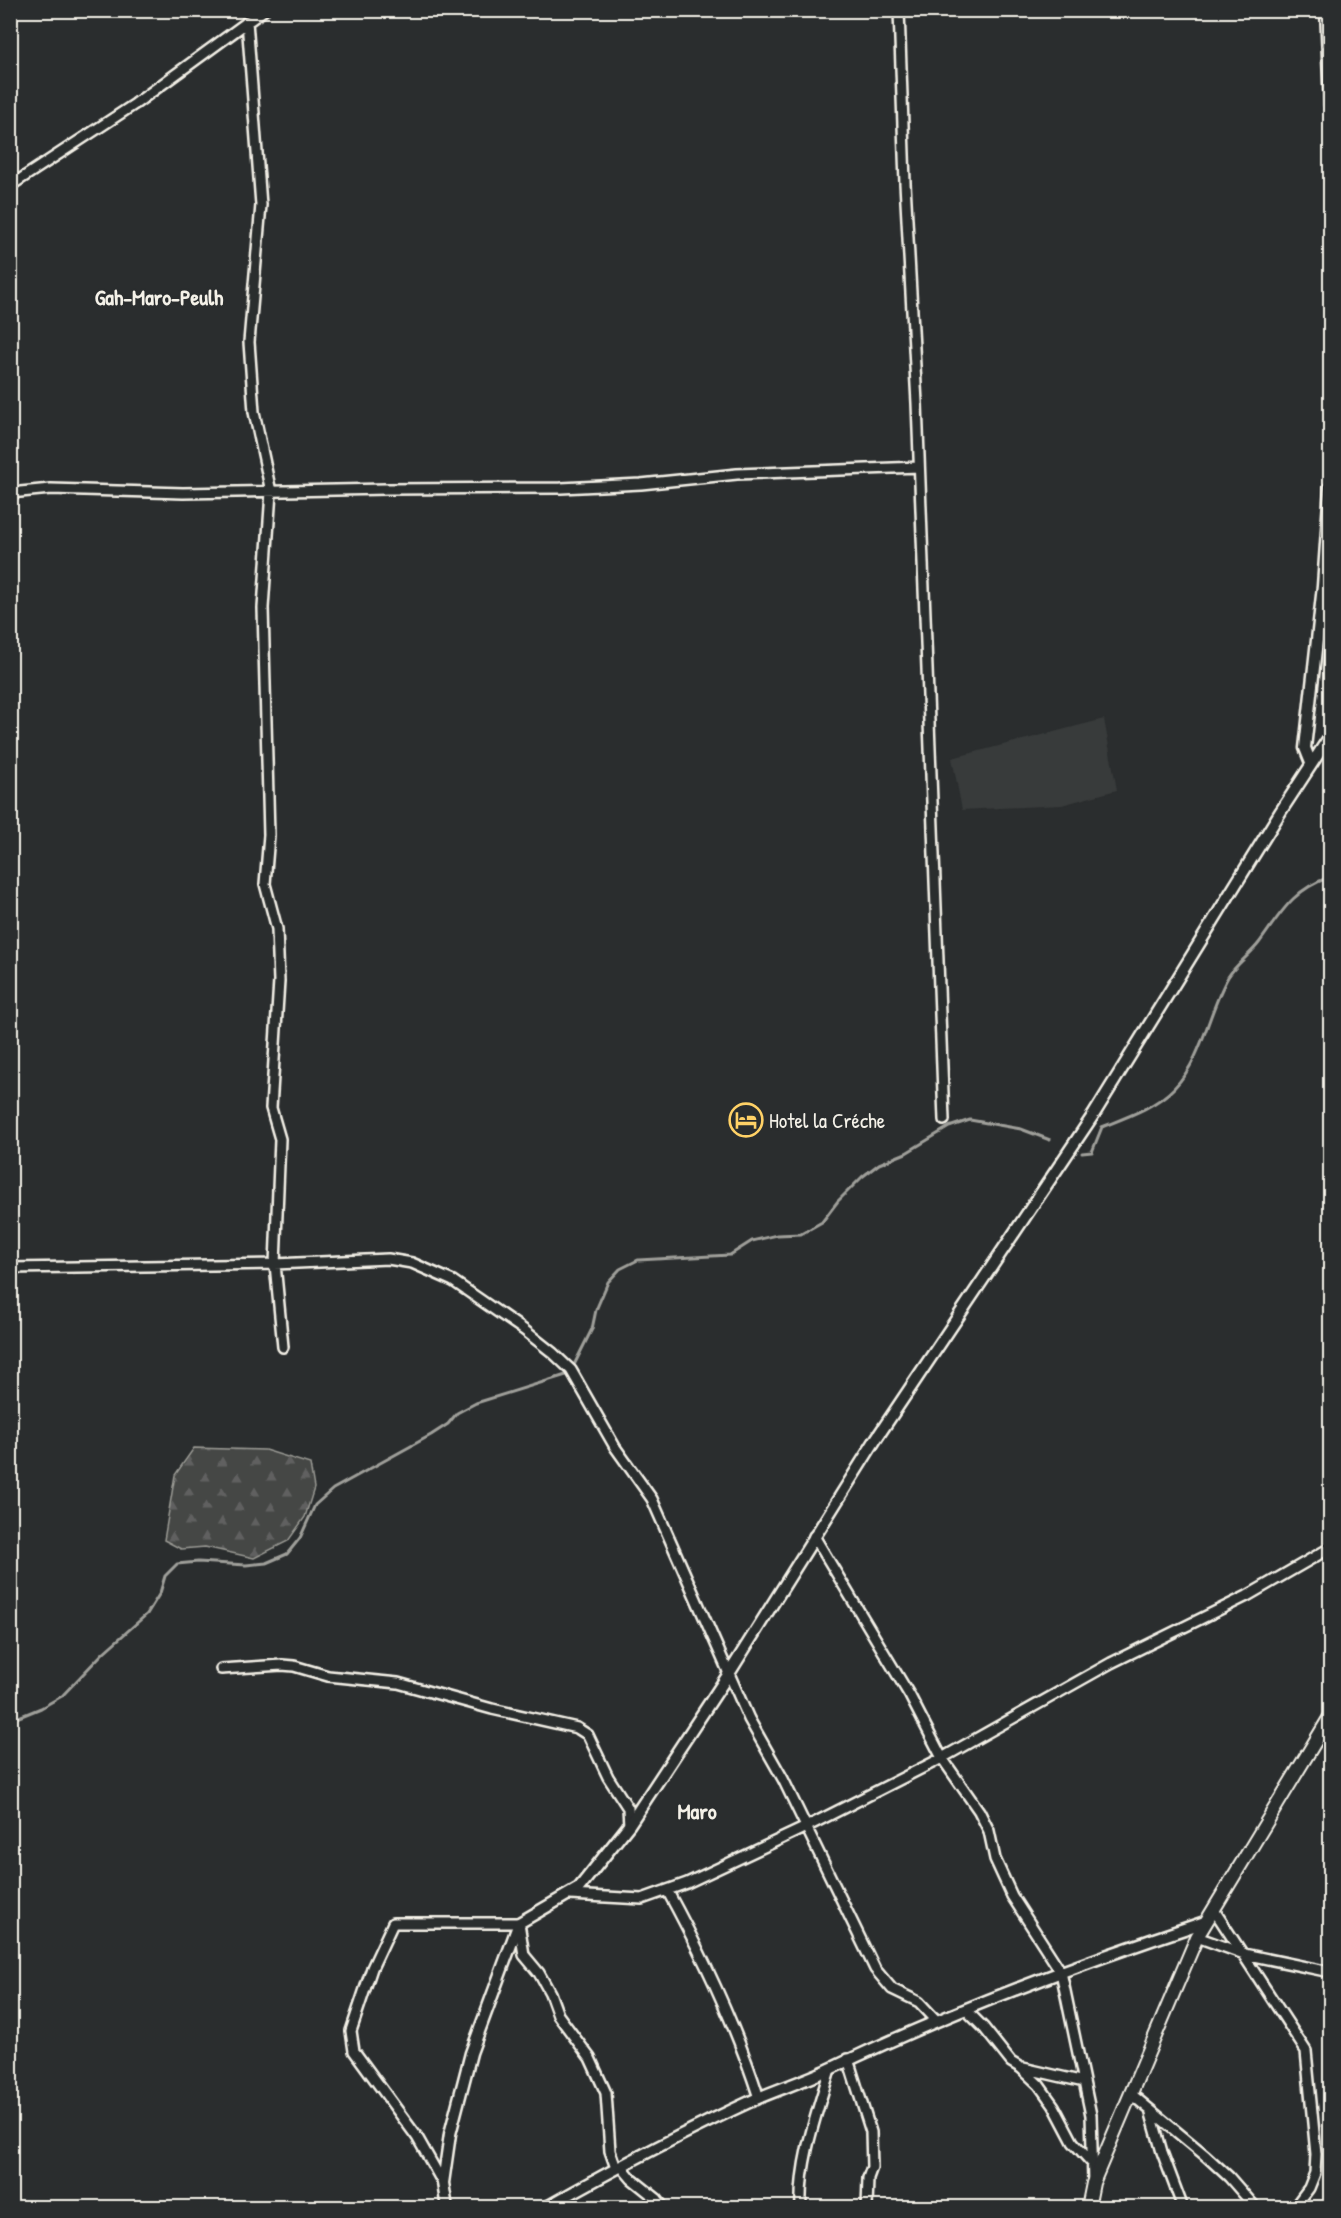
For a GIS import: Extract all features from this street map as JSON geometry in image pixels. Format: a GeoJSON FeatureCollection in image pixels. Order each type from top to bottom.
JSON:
{"type":"FeatureCollection","features":[{"type":"Feature","properties":{"kind":"main road"},"geometry":{"type":"LineString","coordinates":[[1088,2208],[1094,2183],[1197,1937],[1330,1717]]}},
{"type":"Feature","properties":{"kind":"street"},"geometry":{"type":"LineString","coordinates":[[10,186],[135,104],[264,10]]}},
{"type":"Feature","properties":{"kind":"street"},"geometry":{"type":"LineString","coordinates":[[899,10],[944,1120]]}},
{"type":"Feature","properties":{"kind":"street"},"geometry":{"type":"LineString","coordinates":[[1326,10],[1330,105]]}},
{"type":"Feature","properties":{"kind":"street"},"geometry":{"type":"LineString","coordinates":[[247,21],[261,205],[249,342],[254,412],[271,492],[263,608],[269,835],[264,884],[277,929],[279,981],[271,1108],[280,1139],[275,1264],[283,1347]]}},
{"type":"Feature","properties":{"kind":"street"},"geometry":{"type":"LineString","coordinates":[[10,493],[51,489],[183,494],[561,488],[641,484],[737,474],[919,467]]}},
{"type":"Feature","properties":{"kind":"street"},"geometry":{"type":"LineString","coordinates":[[1311,763],[1305,748],[1323,586],[1330,487]]}},
{"type":"Feature","properties":{"kind":"street"},"geometry":{"type":"LineString","coordinates":[[447,2208],[442,2183],[417,2137],[354,2051],[351,2031],[372,1968],[393,1923],[519,1923],[579,1888],[629,1825],[730,1672],[814,1536],[930,1357],[1094,1114],[1311,763],[1330,736]]}},
{"type":"Feature","properties":{"kind":"street"},"geometry":{"type":"LineString","coordinates":[[10,1268],[275,1264],[388,1259],[412,1263],[453,1281],[553,1353],[571,1370],[615,1447],[652,1499],[749,1719],[783,1779],[875,1969],[892,1989],[919,2002],[936,2020]]}},
{"type":"Feature","properties":{"kind":"street"},"geometry":{"type":"LineString","coordinates":[[814,1536],[910,1696],[942,1758],[979,1811],[989,1831],[995,1859],[1012,1896],[1061,1972],[1091,2115],[1094,2183]]}},
{"type":"Feature","properties":{"kind":"street"},"geometry":{"type":"LineString","coordinates":[[570,1895],[642,1899],[687,1883],[806,1827],[942,1758],[1111,1663],[1247,1596],[1330,1548]]}},
{"type":"Feature","properties":{"kind":"street"},"geometry":{"type":"LineString","coordinates":[[221,1669],[282,1665],[294,1666],[328,1676],[398,1683],[492,1710],[577,1728],[588,1735],[608,1777],[628,1808],[629,1825]]}},
{"type":"Feature","properties":{"kind":"street"},"geometry":{"type":"LineString","coordinates":[[667,1890],[695,1942],[746,2055],[759,2098]]}},
{"type":"Feature","properties":{"kind":"street"},"geometry":{"type":"LineString","coordinates":[[1214,1910],[1306,2051],[1316,2154],[1315,2173],[1309,2188],[1294,2208]]}},
{"type":"Feature","properties":{"kind":"street"},"geometry":{"type":"LineString","coordinates":[[545,2208],[618,2167],[759,2098],[830,2069],[936,2020],[1061,1972],[1205,1922]]}},
{"type":"Feature","properties":{"kind":"street"},"geometry":{"type":"LineString","coordinates":[[519,1923],[524,1955],[539,1973],[558,2015],[590,2058],[606,2092],[610,2151],[618,2167],[657,2199],[664,2208]]}},
{"type":"Feature","properties":{"kind":"street"},"geometry":{"type":"LineString","coordinates":[[442,2183],[450,2134],[471,2053],[519,1923]]}},
{"type":"Feature","properties":{"kind":"street"},"geometry":{"type":"LineString","coordinates":[[1197,1937],[1244,1954],[1330,1972]]}},
{"type":"Feature","properties":{"kind":"street"},"geometry":{"type":"LineString","coordinates":[[966,2010],[984,2028],[1005,2055],[1039,2085],[1054,2106],[1073,2142],[1092,2163]]}},
{"type":"Feature","properties":{"kind":"street"},"geometry":{"type":"LineString","coordinates":[[848,2059],[871,2132],[872,2167],[868,2178],[867,2208]]}},
{"type":"Feature","properties":{"kind":"street"},"geometry":{"type":"LineString","coordinates":[[1021,2067],[1084,2082]]}},
{"type":"Feature","properties":{"kind":"street"},"geometry":{"type":"LineString","coordinates":[[801,2208],[806,2162],[830,2069]]}},
{"type":"Feature","properties":{"kind":"street"},"geometry":{"type":"LineString","coordinates":[[1131,2094],[1206,2156],[1229,2177],[1256,2208]]}},
{"type":"Feature","properties":{"kind":"street"},"geometry":{"type":"LineString","coordinates":[[1150,2110],[1162,2152],[1183,2208]]}},
{"type":"Feature","properties":{"kind":"shaded area"},"geometry":{"type":"Polygon","coordinates":[[[1104,719],[1117,790],[1062,805],[962,810],[952,758],[1104,719]]]}},
{"type":"Feature","properties":{"kind":"green space"},"geometry":{"type":"Polygon","coordinates":[[[194,1448],[265,1450],[310,1464],[314,1488],[305,1517],[288,1541],[254,1558],[205,1547],[181,1549],[164,1540],[175,1475],[194,1448]]]}},
{"type":"Feature","properties":{"kind":"waterway"},"geometry":{"type":"LineString","coordinates":[[1330,579],[1326,635],[1330,647]]}},
{"type":"Feature","properties":{"kind":"waterway"},"geometry":{"type":"LineString","coordinates":[[1082,1153],[1092,1152],[1102,1127],[1150,1106],[1174,1088],[1184,1076],[1199,1049],[1221,991],[1231,972],[1297,896],[1317,882],[1330,877]]}},
{"type":"Feature","properties":{"kind":"waterway"},"geometry":{"type":"LineString","coordinates":[[574,1365],[592,1329],[596,1310],[608,1282],[620,1269],[638,1260],[730,1255],[752,1241],[777,1235],[801,1234],[822,1222],[838,1201],[879,1164],[906,1153],[949,1127],[970,1120],[1021,1129],[1050,1140]]}},
{"type":"Feature","properties":{"kind":"waterway"},"geometry":{"type":"LineString","coordinates":[[10,1723],[62,1696],[103,1653],[147,1614],[160,1593],[165,1576],[177,1564],[198,1562],[246,1565],[266,1563],[287,1554],[300,1538],[315,1505],[333,1489],[431,1435],[448,1424],[457,1413],[476,1403],[566,1375]]}},
{"type":"Feature","properties":{"kind":"place","name":"Hotel la Créche"},"geometry":{"type":"Point","coordinates":[746,1120]}},
{"type":"Feature","properties":{"kind":"district","name":"Gah-Maro-Peulh"},"geometry":{"type":"Point","coordinates":[159,297]}},
{"type":"Feature","properties":{"kind":"district","name":"Maro"},"geometry":{"type":"Point","coordinates":[697,1811]}}]}
